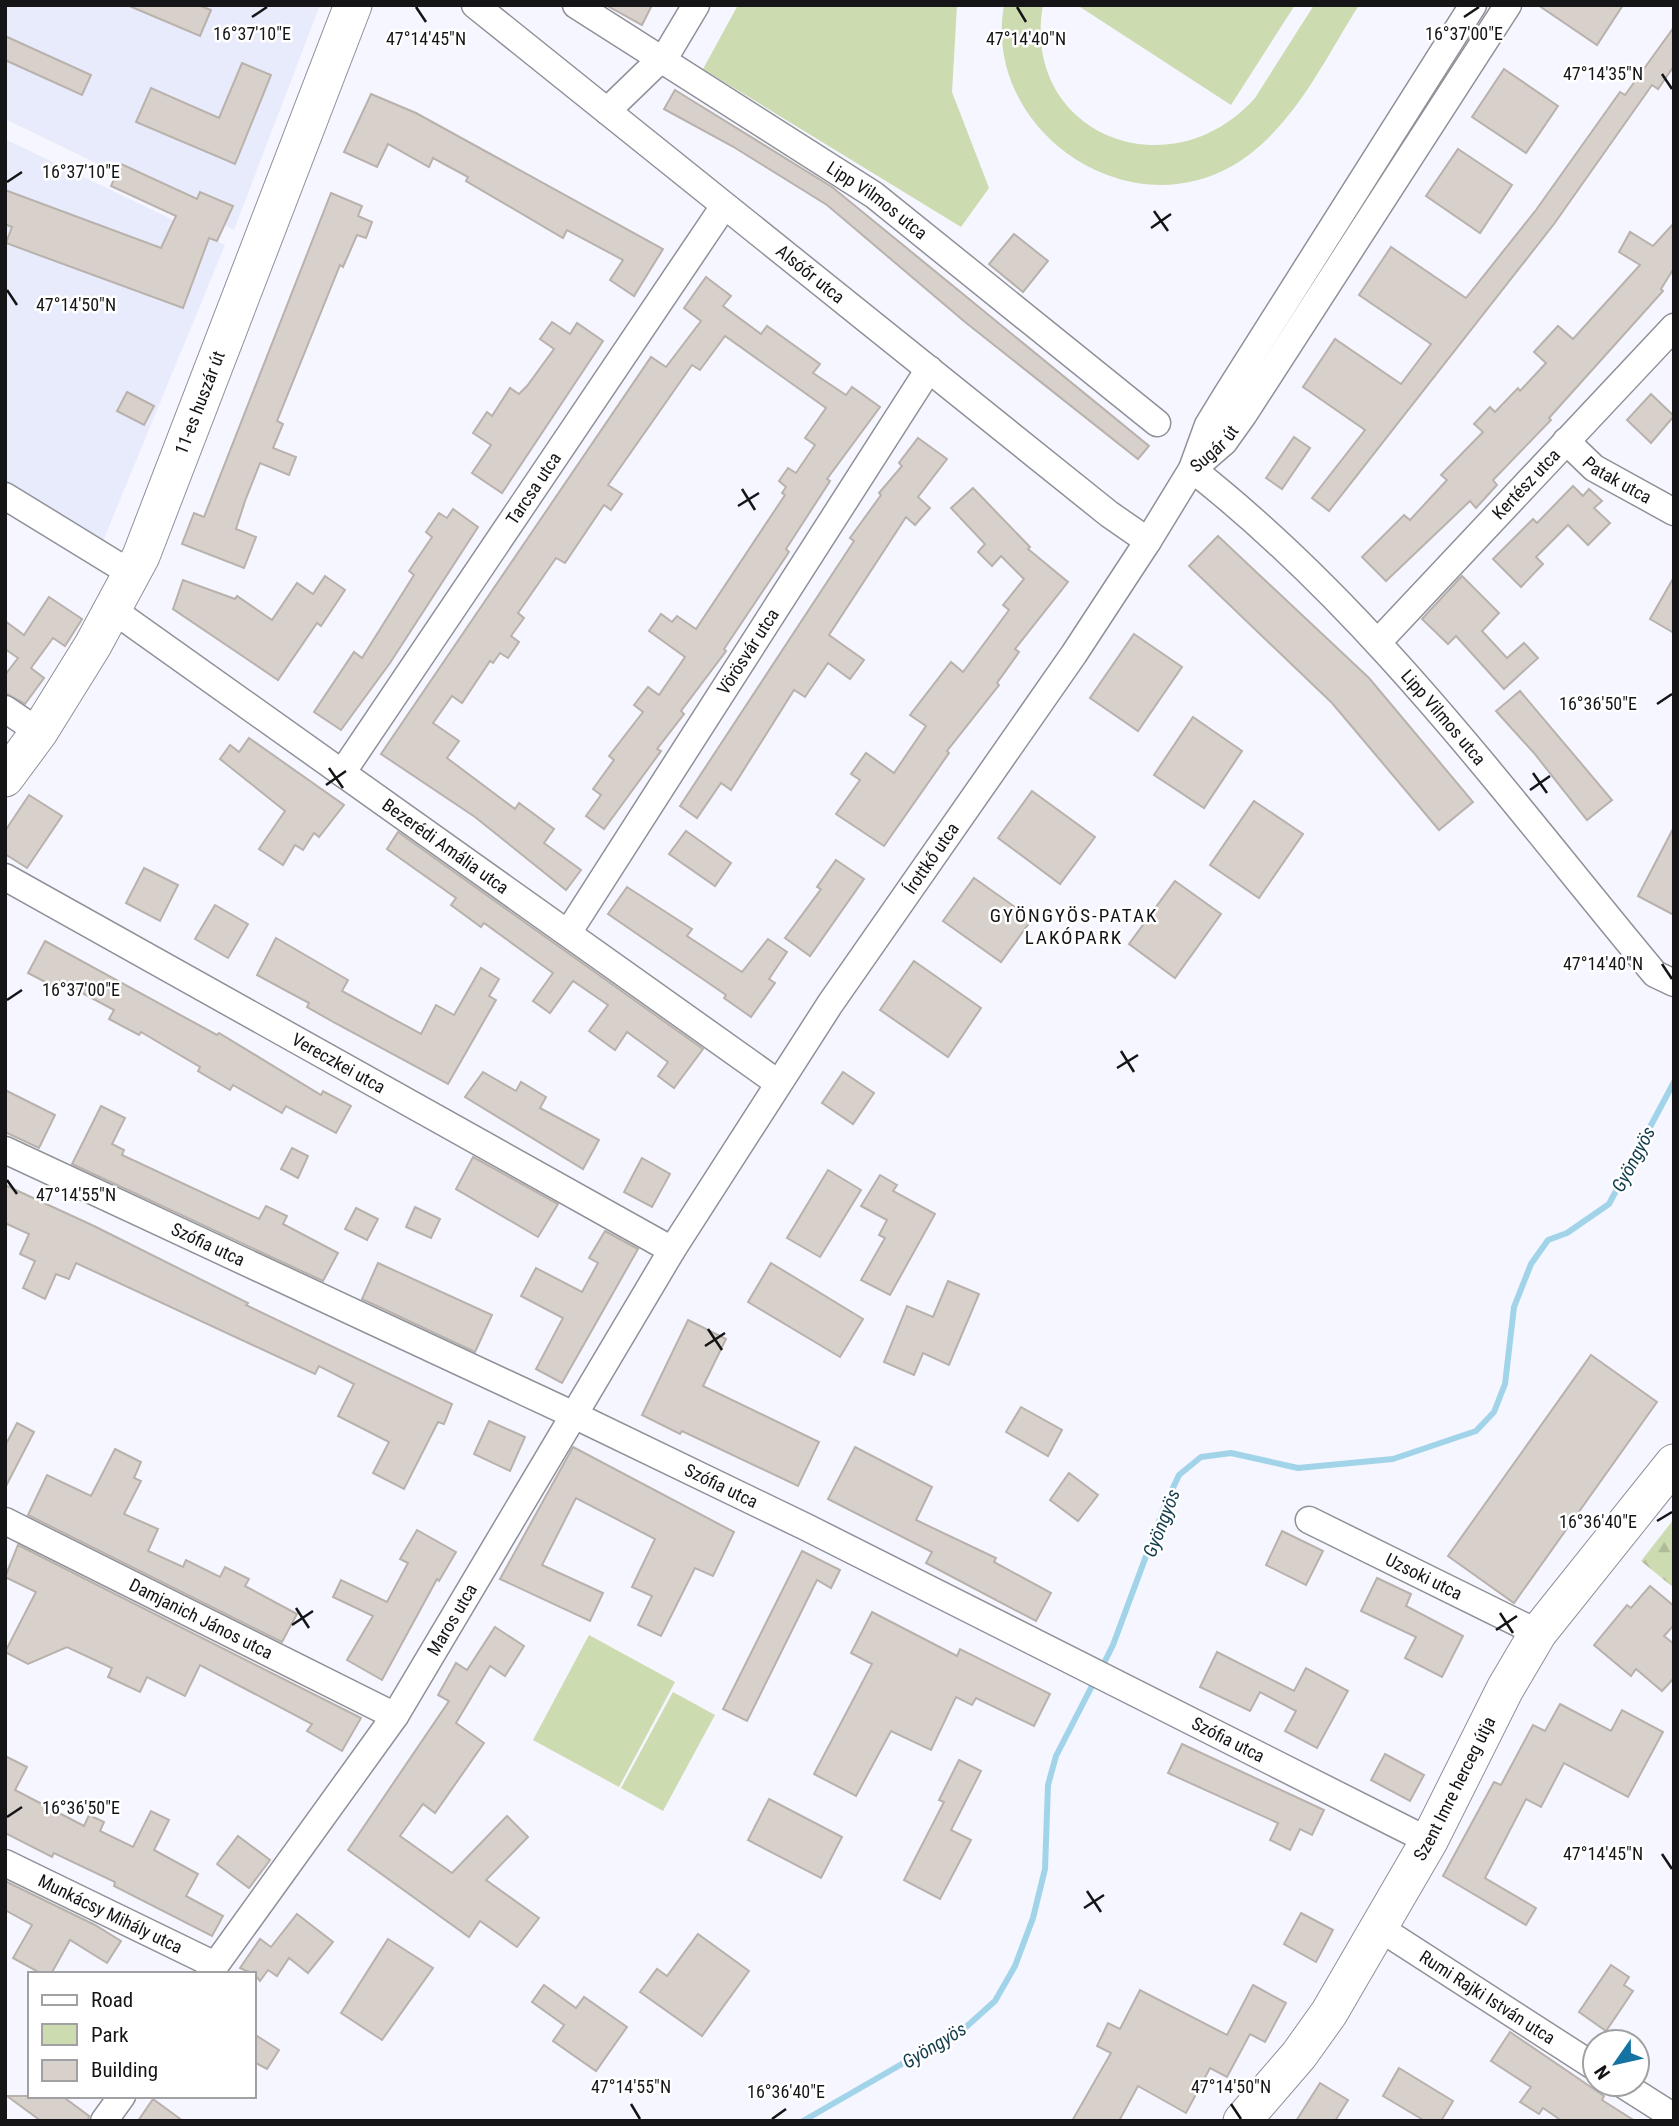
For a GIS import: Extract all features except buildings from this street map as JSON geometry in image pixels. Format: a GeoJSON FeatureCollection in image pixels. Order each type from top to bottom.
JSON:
{"type":"FeatureCollection","features":[{"type":"Feature","properties":{"kind":"main road","name":"11-es huszár út"},"geometry":{"type":"LineString","coordinates":[[5,778],[39,732],[132,574],[155,521],[353,5]]}},
{"type":"Feature","properties":{"kind":"main road","name":"Szent Imre herceg útja"},"geometry":{"type":"LineString","coordinates":[[1242,2121],[1299,2055],[1329,2013],[1429,1841],[1506,1689],[1538,1633],[1674,1463]]}},
{"type":"Feature","properties":{"kind":"street","name":"Alsóőr utca"},"geometry":{"type":"LineString","coordinates":[[475,5],[1109,514],[1148,541]]}},
{"type":"Feature","properties":{"kind":"street","name":"Lipp Vilmos utca"},"geometry":{"type":"LineString","coordinates":[[576,5],[874,195],[1157,423]]}},
{"type":"Feature","properties":{"kind":"street"},"geometry":{"type":"LineString","coordinates":[[607,111],[660,60],[696,5]]}},
{"type":"Feature","properties":{"kind":"street","name":"Sugár út"},"geometry":{"type":"LineString","coordinates":[[1192,469],[1208,425],[1473,5]]}},
{"type":"Feature","properties":{"kind":"street","name":"Sugár út"},"geometry":{"type":"LineString","coordinates":[[1192,469],[1224,442],[1244,414],[1508,5]]}},
{"type":"Feature","properties":{"kind":"street","name":"Tarcsa utca"},"geometry":{"type":"LineString","coordinates":[[342,773],[724,206]]}},
{"type":"Feature","properties":{"kind":"street","name":"Kertész utca"},"geometry":{"type":"LineString","coordinates":[[1379,642],[1674,327]]}},
{"type":"Feature","properties":{"kind":"street","name":"Vörösvár utca"},"geometry":{"type":"LineString","coordinates":[[568,933],[929,369]]}},
{"type":"Feature","properties":{"kind":"street","name":"Patak utca"},"geometry":{"type":"LineString","coordinates":[[1566,441],[1594,468],[1674,512]]}},
{"type":"Feature","properties":{"kind":"street","name":"Lipp Vilmos utca"},"geometry":{"type":"LineString","coordinates":[[1192,469],[1230,499],[1379,642],[1655,974],[1674,984]]}},
{"type":"Feature","properties":{"kind":"street","name":"Írottkő utca"},"geometry":{"type":"LineString","coordinates":[[672,1250],[830,1004],[1074,654],[1192,469]]}},
{"type":"Feature","properties":{"kind":"street"},"geometry":{"type":"LineString","coordinates":[[5,496],[132,574]]}},
{"type":"Feature","properties":{"kind":"street","name":"Bezerédi Amália utca"},"geometry":{"type":"LineString","coordinates":[[113,610],[778,1083]]}},
{"type":"Feature","properties":{"kind":"street"},"geometry":{"type":"LineString","coordinates":[[5,709],[39,732]]}},
{"type":"Feature","properties":{"kind":"street","name":"Vereczkei utca"},"geometry":{"type":"LineString","coordinates":[[5,877],[672,1250]]}},
{"type":"Feature","properties":{"kind":"street","name":"Szófia utca"},"geometry":{"type":"LineString","coordinates":[[5,1150],[576,1416],[1429,1841]]}},
{"type":"Feature","properties":{"kind":"street","name":"Maros utca"},"geometry":{"type":"LineString","coordinates":[[212,1969],[395,1716],[576,1416],[672,1250]]}},
{"type":"Feature","properties":{"kind":"street","name":"Uzsoki utca"},"geometry":{"type":"LineString","coordinates":[[1309,1520],[1538,1633]]}},
{"type":"Feature","properties":{"kind":"street","name":"Damjanich János utca"},"geometry":{"type":"LineString","coordinates":[[5,1521],[395,1716]]}},
{"type":"Feature","properties":{"kind":"street","name":"Munkácsy Mihály utca"},"geometry":{"type":"LineString","coordinates":[[5,1863],[212,1969]]}},
{"type":"Feature","properties":{"kind":"street","name":"Rumi Rajki István utca"},"geometry":{"type":"LineString","coordinates":[[1378,1927],[1581,2058]]}},
{"type":"Feature","properties":{"kind":"street"},"geometry":{"type":"LineString","coordinates":[[104,2121],[121,2098]]}},
{"type":"Feature","properties":{"kind":"street"},"geometry":{"type":"LineString","coordinates":[[1643,2098],[1674,2118]]}},
{"type":"Feature","properties":{"kind":"shaded area"},"geometry":{"type":"Polygon","coordinates":[[[5,5],[320,5],[234,230],[5,119],[5,5]]]}},
{"type":"Feature","properties":{"kind":"shaded area"},"geometry":{"type":"Polygon","coordinates":[[[5,139],[225,245],[96,558],[5,502],[5,139]]]}},
{"type":"Feature","properties":{"kind":"green space"},"geometry":{"type":"Polygon","coordinates":[[[738,5],[957,5],[952,92],[989,188],[961,227],[703,69],[738,5]]]}},
{"type":"Feature","properties":{"kind":"green space"},"geometry":{"type":"Polygon","coordinates":[[[1004,5],[1043,5],[1042,50],[1054,87],[1077,116],[1108,136],[1144,145],[1182,142],[1220,127],[1255,98],[1314,5],[1359,5],[1319,72],[1289,115],[1253,151],[1232,166],[1190,182],[1148,184],[1107,175],[1069,155],[1038,126],[1015,91],[1003,50],[1004,5]]]}},
{"type":"Feature","properties":{"kind":"green space"},"geometry":{"type":"Polygon","coordinates":[[[1077,5],[1295,5],[1231,105],[1077,5]]]}},
{"type":"Feature","properties":{"kind":"green space"},"geometry":{"type":"Polygon","coordinates":[[[1674,1519],[1674,1588],[1641,1561],[1674,1519]]]}},
{"type":"Feature","properties":{"kind":"green space"},"geometry":{"type":"Polygon","coordinates":[[[589,1635],[675,1682],[619,1787],[533,1740],[589,1635]]]}},
{"type":"Feature","properties":{"kind":"green space"},"geometry":{"type":"Polygon","coordinates":[[[673,1692],[715,1715],[663,1811],[621,1788],[673,1692]]]}},
{"type":"Feature","properties":{"kind":"waterway","name":"Gyöngyös"},"geometry":{"type":"LineString","coordinates":[[1102,1667],[1179,1475],[1201,1457],[1231,1453],[1298,1468],[1393,1459],[1476,1431],[1494,1412],[1505,1384],[1514,1307],[1531,1264],[1548,1240],[1567,1233],[1609,1204],[1674,1082]]}},
{"type":"Feature","properties":{"kind":"waterway","name":"Gyöngyös"},"geometry":{"type":"LineString","coordinates":[[803,2121],[966,2027],[995,2001],[1015,1966],[1033,1918],[1045,1869],[1048,1785],[1056,1756],[1095,1680]]}},
{"type":"Feature","properties":{"kind":"district","name":"GYÖNGYÖS-PATAK LAKÓPARK"},"geometry":{"type":"Point","coordinates":[1074,926]}}]}
